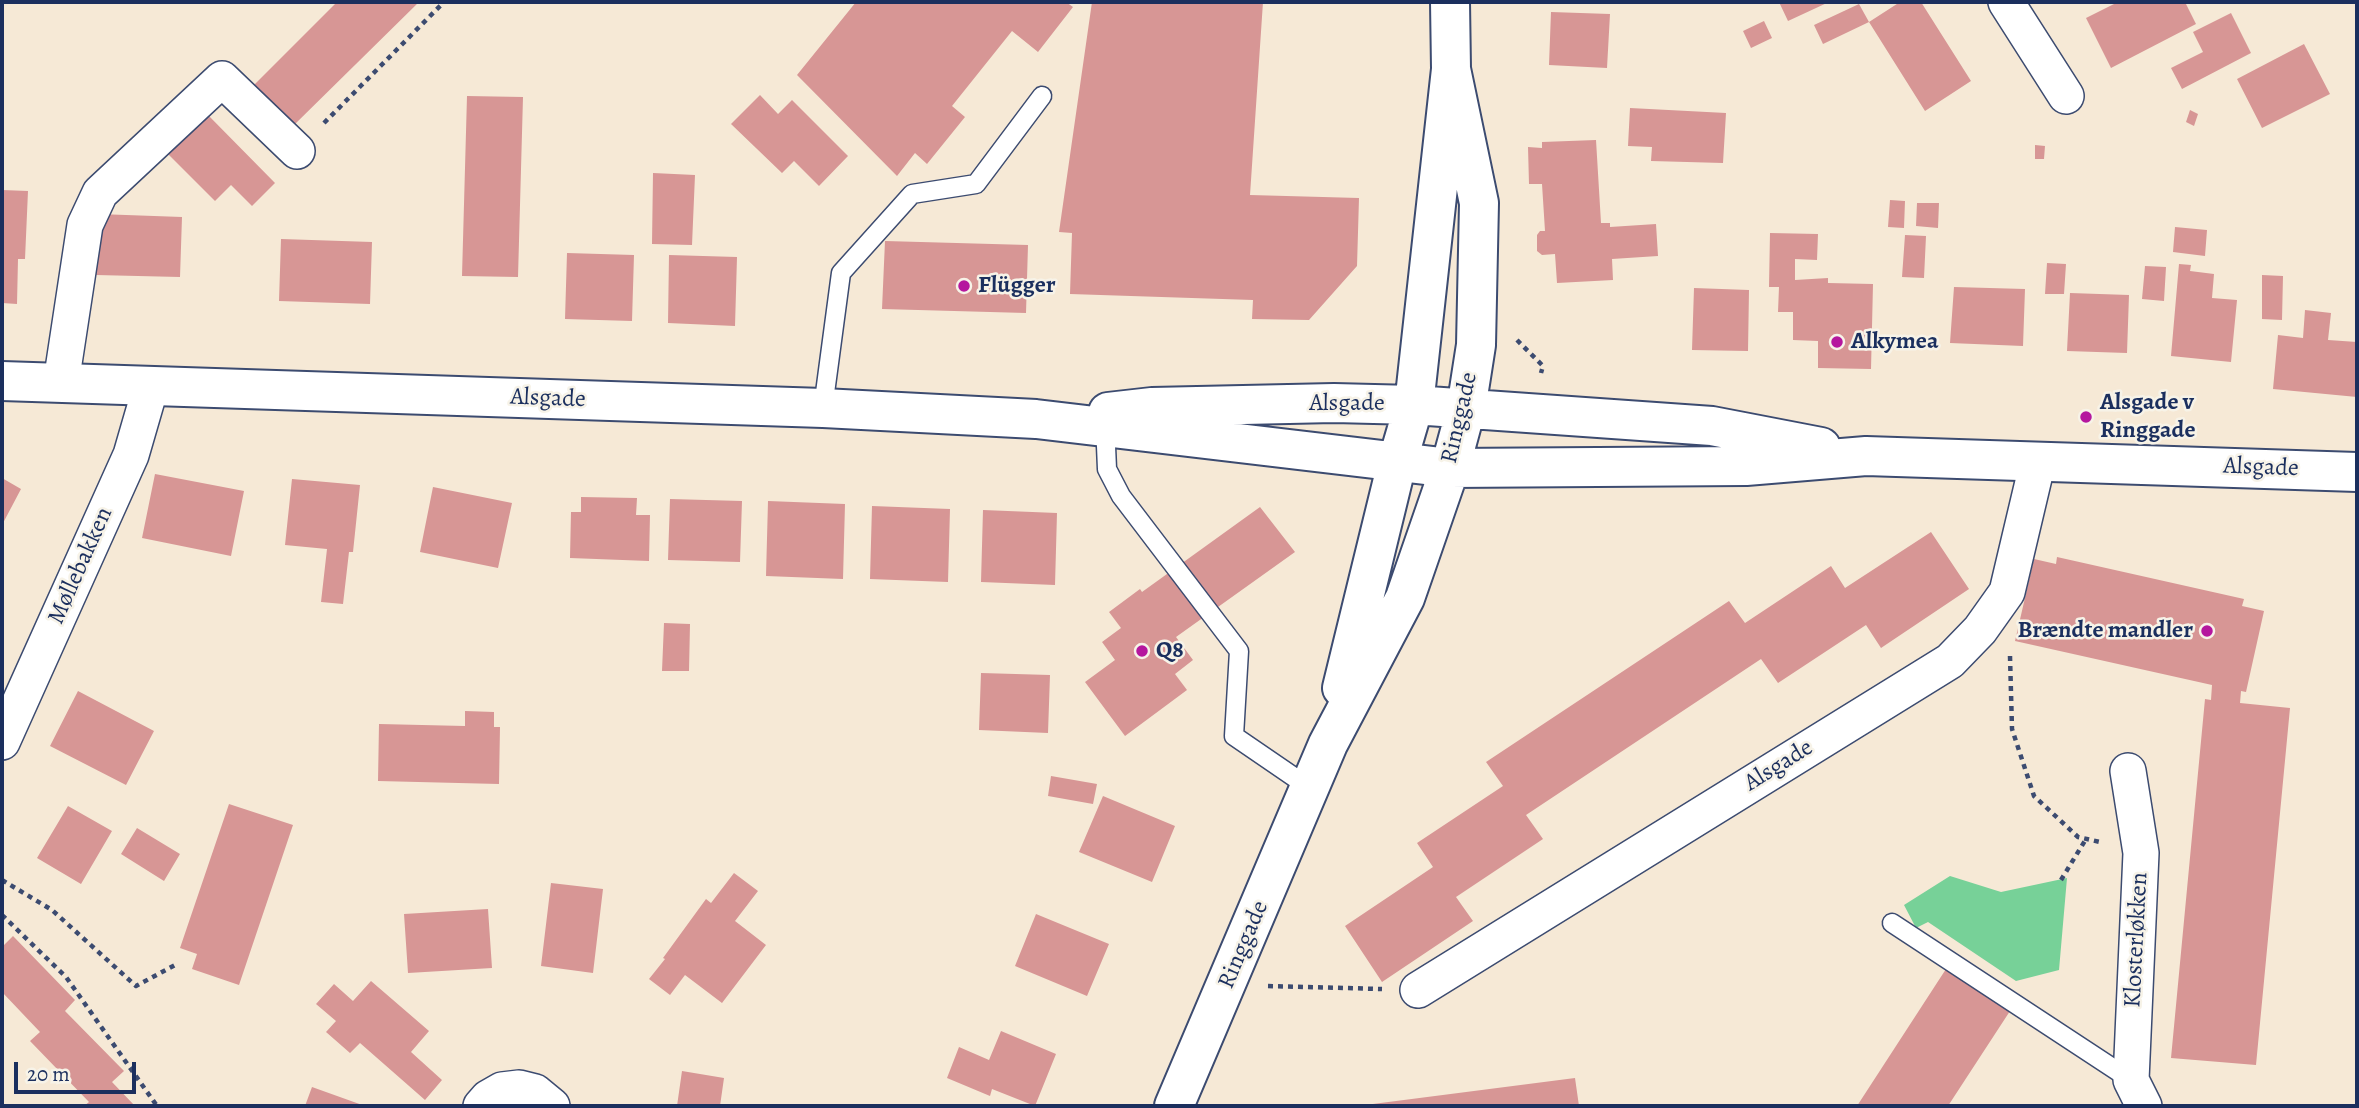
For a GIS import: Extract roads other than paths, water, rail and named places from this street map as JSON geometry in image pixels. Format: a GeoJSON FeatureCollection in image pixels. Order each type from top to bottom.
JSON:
{"type":"FeatureCollection","features":[{"type":"Feature","properties":{"kind":"street","name":"Ringgade"},"geometry":{"type":"LineString","coordinates":[[1328,744],[1397,463],[1414,405],[1451,69],[1450,2]]}},
{"type":"Feature","properties":{"kind":"street"},"geometry":{"type":"LineString","coordinates":[[2006,2],[2066,96]]}},
{"type":"Feature","properties":{"kind":"street","name":"Ringgade"},"geometry":{"type":"LineString","coordinates":[[1174,1106],[1328,744],[1405,598],[1450,468],[1466,409],[1476,345],[1479,203],[1451,69]]}},
{"type":"Feature","properties":{"kind":"street"},"geometry":{"type":"LineString","coordinates":[[61,383],[85,225],[100,193],[222,79],[297,151]]}},
{"type":"Feature","properties":{"kind":"street","name":"Alsgade"},"geometry":{"type":"LineString","coordinates":[[2,381],[1105,420],[1397,463],[1450,468],[1746,466],[1866,456],[2357,472]]}},
{"type":"Feature","properties":{"kind":"street","name":"Møllebakken"},"geometry":{"type":"LineString","coordinates":[[2,742],[131,454],[151,386]]}},
{"type":"Feature","properties":{"kind":"street","name":"Alsgade"},"geometry":{"type":"LineString","coordinates":[[1105,420],[1152,407],[1414,405],[1712,426],[1866,456]]}},
{"type":"Feature","properties":{"kind":"street","name":"Alsgade"},"geometry":{"type":"LineString","coordinates":[[1418,990],[1950,661],[1980,630],[2007,592],[2038,461]]}},
{"type":"Feature","properties":{"kind":"street","name":"Klosterløkken"},"geometry":{"type":"LineString","coordinates":[[2128,771],[2141,853],[2137,1093]]}},
{"type":"Feature","properties":{"kind":"street"},"geometry":{"type":"LineString","coordinates":[[481,1106],[488,1098],[502,1090],[519,1088],[535,1092],[552,1106]]}},
{"type":"Feature","properties":{"kind":"lane"},"geometry":{"type":"LineString","coordinates":[[822,408],[841,273],[912,194],[975,184],[1042,96]]}},
{"type":"Feature","properties":{"kind":"lane"},"geometry":{"type":"LineString","coordinates":[[1105,420],[1107,469],[1121,496],[1239,651],[1234,736],[1310,788]]}},
{"type":"Feature","properties":{"kind":"lane"},"geometry":{"type":"LineString","coordinates":[[1892,923],[2137,1093]]}},
{"type":"Feature","properties":{"kind":"place","name":"Flügger"},"geometry":{"type":"Point","coordinates":[964,286]}},
{"type":"Feature","properties":{"kind":"place","name":"Alkymea"},"geometry":{"type":"Point","coordinates":[1837,342]}},
{"type":"Feature","properties":{"kind":"place","name":"Alsgade v Ringgade"},"geometry":{"type":"Point","coordinates":[2086,417]}},
{"type":"Feature","properties":{"kind":"place","name":"Brændte mandler"},"geometry":{"type":"Point","coordinates":[2207,631]}},
{"type":"Feature","properties":{"kind":"place","name":"Q8"},"geometry":{"type":"Point","coordinates":[1142,651]}}]}
